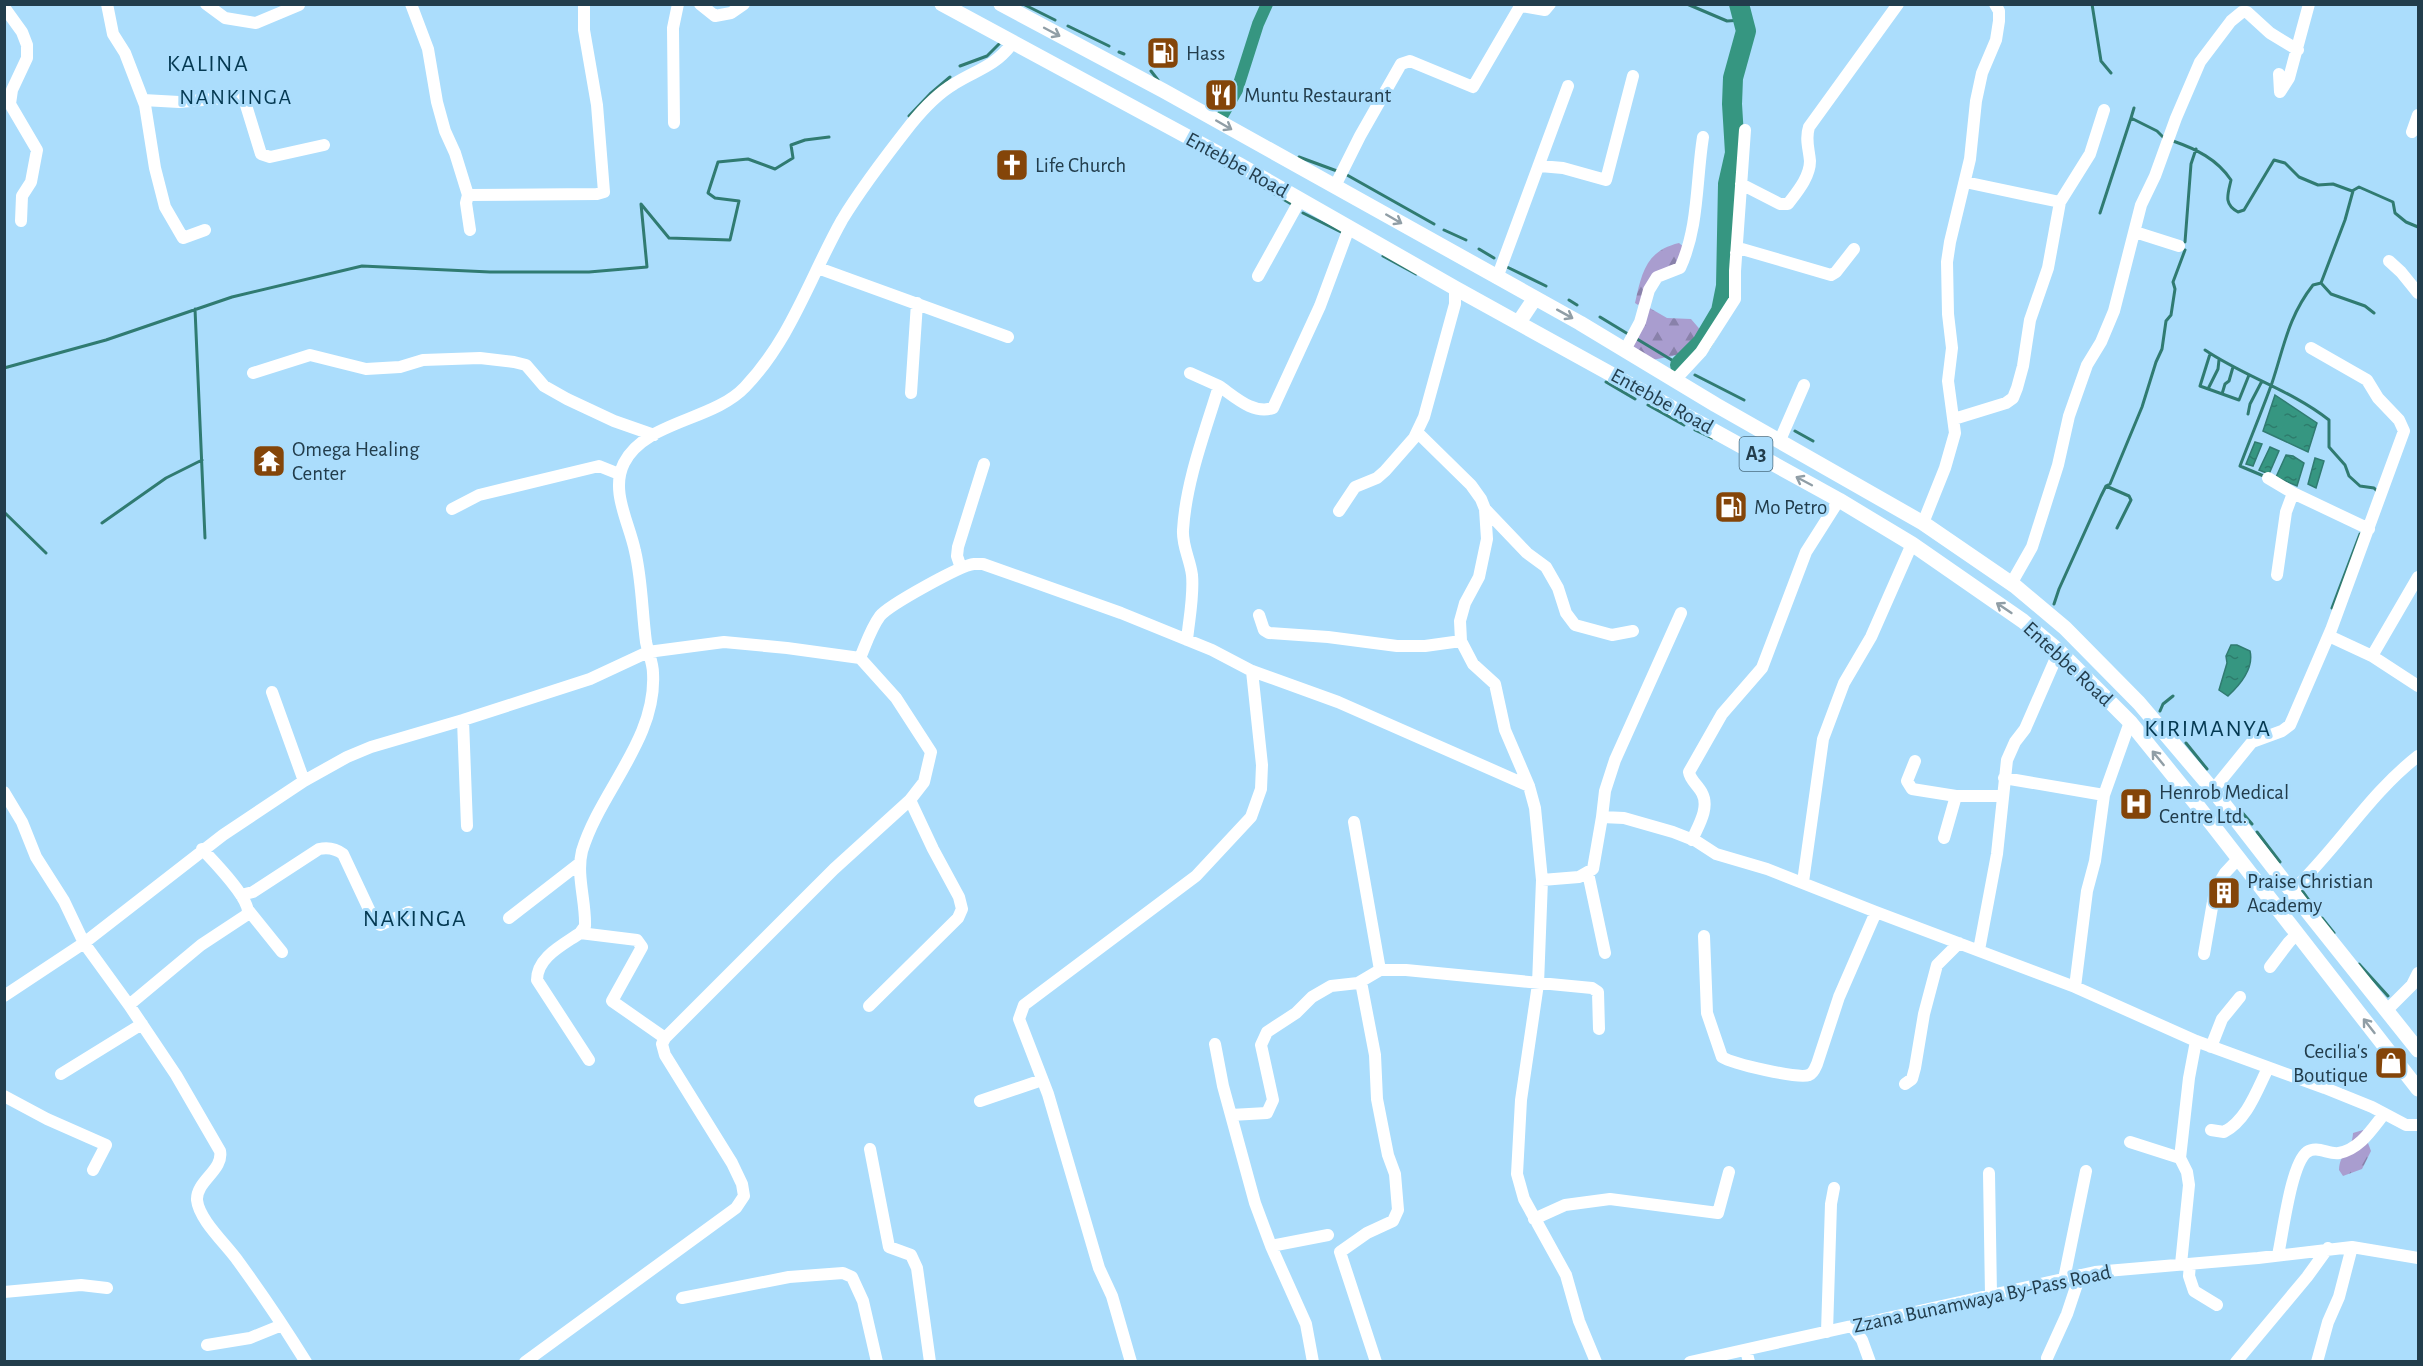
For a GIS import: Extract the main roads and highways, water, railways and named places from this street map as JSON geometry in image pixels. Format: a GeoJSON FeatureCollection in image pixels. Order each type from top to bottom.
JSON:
{"type":"FeatureCollection","features":[{"type":"Feature","properties":{"kind":"main road","name":"Entebbe Road"},"geometry":{"type":"LineString","coordinates":[[942,4],[1839,500],[1912,544],[2023,621],[2059,651],[2130,722],[2418,1089]]}},
{"type":"Feature","properties":{"kind":"main road","name":"Entebbe Road"},"geometry":{"type":"LineString","coordinates":[[1001,4],[1164,91],[1535,298],[1923,523],[2011,584],[2065,628],[2139,702],[2213,790],[2418,1050]]}},
{"type":"Feature","properties":{"kind":"main road"},"geometry":{"type":"LineString","coordinates":[[1519,322],[1535,298]]}},
{"type":"Feature","properties":{"kind":"water"},"geometry":{"type":"Polygon","coordinates":[[[2275,395],[2317,423],[2308,452],[2263,431],[2275,395]]]}},
{"type":"Feature","properties":{"kind":"water"},"geometry":{"type":"Polygon","coordinates":[[[2255,442],[2262,444],[2253,466],[2246,464],[2255,442]]]}},
{"type":"Feature","properties":{"kind":"water"},"geometry":{"type":"Polygon","coordinates":[[[2270,447],[2279,451],[2269,474],[2259,470],[2270,447]]]}},
{"type":"Feature","properties":{"kind":"water"},"geometry":{"type":"Polygon","coordinates":[[[2286,455],[2293,456],[2304,463],[2297,486],[2276,477],[2286,455]]]}},
{"type":"Feature","properties":{"kind":"water"},"geometry":{"type":"Polygon","coordinates":[[[2315,458],[2324,461],[2316,488],[2308,484],[2315,458]]]}},
{"type":"Feature","properties":{"kind":"water"},"geometry":{"type":"Polygon","coordinates":[[[2231,645],[2237,645],[2250,651],[2251,657],[2245,676],[2228,696],[2219,690],[2227,663],[2226,656],[2231,645]]]}},
{"type":"Feature","properties":{"kind":"waterway"},"geometry":{"type":"LineString","coordinates":[[1023,4],[1055,20]]}},
{"type":"Feature","properties":{"kind":"waterway"},"geometry":{"type":"LineString","coordinates":[[1221,118],[1237,90],[1258,24],[1267,4]]}},
{"type":"Feature","properties":{"kind":"waterway"},"geometry":{"type":"LineString","coordinates":[[1687,4],[1727,21],[1743,20]]}},
{"type":"Feature","properties":{"kind":"waterway"},"geometry":{"type":"LineString","coordinates":[[1680,365],[1702,343],[1721,311],[1726,286],[1728,184],[1735,153],[1733,78],[1746,31],[1739,4]]}},
{"type":"Feature","properties":{"kind":"waterway"},"geometry":{"type":"LineString","coordinates":[[2092,4],[2101,61],[2111,73]]}},
{"type":"Feature","properties":{"kind":"waterway"},"geometry":{"type":"LineString","coordinates":[[1068,26],[1109,46]]}},
{"type":"Feature","properties":{"kind":"waterway"},"geometry":{"type":"LineString","coordinates":[[960,66],[987,56],[999,44]]}},
{"type":"Feature","properties":{"kind":"waterway"},"geometry":{"type":"LineString","coordinates":[[1119,52],[1124,54]]}},
{"type":"Feature","properties":{"kind":"waterway"},"geometry":{"type":"LineString","coordinates":[[1151,71],[1158,80]]}},
{"type":"Feature","properties":{"kind":"waterway"},"geometry":{"type":"LineString","coordinates":[[909,116],[950,77]]}},
{"type":"Feature","properties":{"kind":"waterway"},"geometry":{"type":"LineString","coordinates":[[2134,108],[2131,118],[2157,131],[2165,139]]}},
{"type":"Feature","properties":{"kind":"waterway"},"geometry":{"type":"LineString","coordinates":[[2100,213],[2131,118]]}},
{"type":"Feature","properties":{"kind":"waterway"},"geometry":{"type":"LineString","coordinates":[[4,368],[106,340],[232,297],[362,266],[490,272],[589,272],[647,267],[641,204],[669,238],[730,240],[739,201],[715,198],[708,193],[718,162],[748,159],[775,169],[793,158],[791,145],[805,140],[829,137]]}},
{"type":"Feature","properties":{"kind":"waterway"},"geometry":{"type":"LineString","coordinates":[[2173,141],[2205,156],[2219,166],[2231,180],[2228,202],[2238,212],[2244,210],[2274,160],[2285,163],[2299,177],[2318,185],[2333,184],[2352,191],[2359,187],[2393,202],[2395,213],[2406,222],[2418,227]]}},
{"type":"Feature","properties":{"kind":"waterway"},"geometry":{"type":"LineString","coordinates":[[1193,148],[1230,169]]}},
{"type":"Feature","properties":{"kind":"waterway"},"geometry":{"type":"LineString","coordinates":[[2185,242],[2191,164],[2196,149]]}},
{"type":"Feature","properties":{"kind":"waterway"},"geometry":{"type":"LineString","coordinates":[[1299,157],[1337,171]]}},
{"type":"Feature","properties":{"kind":"waterway"},"geometry":{"type":"LineString","coordinates":[[1347,175],[1434,224]]}},
{"type":"Feature","properties":{"kind":"waterway"},"geometry":{"type":"LineString","coordinates":[[1253,181],[1293,205]]}},
{"type":"Feature","properties":{"kind":"waterway"},"geometry":{"type":"LineString","coordinates":[[2353,191],[2345,220],[2321,283],[2331,294],[2365,306],[2374,313]]}},
{"type":"Feature","properties":{"kind":"waterway"},"geometry":{"type":"LineString","coordinates":[[1303,213],[1343,233]]}},
{"type":"Feature","properties":{"kind":"waterway"},"geometry":{"type":"LineString","coordinates":[[1444,230],[1466,240]]}},
{"type":"Feature","properties":{"kind":"waterway"},"geometry":{"type":"LineString","coordinates":[[1479,249],[1494,258]]}},
{"type":"Feature","properties":{"kind":"waterway"},"geometry":{"type":"LineString","coordinates":[[2054,604],[2101,496],[2106,486],[2110,484],[2142,407],[2162,349],[2166,321],[2171,315],[2175,289],[2173,282],[2185,250]]}},
{"type":"Feature","properties":{"kind":"waterway"},"geometry":{"type":"LineString","coordinates":[[1383,256],[1416,274]]}},
{"type":"Feature","properties":{"kind":"waterway"},"geometry":{"type":"LineString","coordinates":[[1507,267],[1546,286]]}},
{"type":"Feature","properties":{"kind":"waterway"},"geometry":{"type":"LineString","coordinates":[[2266,477],[2240,466],[2272,383],[2292,321],[2313,285],[2321,283]]}},
{"type":"Feature","properties":{"kind":"waterway"},"geometry":{"type":"LineString","coordinates":[[1569,300],[1577,305]]}},
{"type":"Feature","properties":{"kind":"waterway"},"geometry":{"type":"LineString","coordinates":[[195,309],[205,538]]}},
{"type":"Feature","properties":{"kind":"waterway"},"geometry":{"type":"LineString","coordinates":[[1600,317],[1628,334]]}},
{"type":"Feature","properties":{"kind":"waterway"},"geometry":{"type":"LineString","coordinates":[[1637,339],[1680,365]]}},
{"type":"Feature","properties":{"kind":"waterway"},"geometry":{"type":"LineString","coordinates":[[2205,350],[2299,400],[2329,420],[2329,447],[2345,465],[2349,476],[2360,486],[2374,488],[2378,492]]}},
{"type":"Feature","properties":{"kind":"waterway"},"geometry":{"type":"LineString","coordinates":[[2210,354],[2200,386],[2239,400],[2249,375]]}},
{"type":"Feature","properties":{"kind":"waterway"},"geometry":{"type":"LineString","coordinates":[[2208,389],[2218,369],[2219,360]]}},
{"type":"Feature","properties":{"kind":"waterway"},"geometry":{"type":"LineString","coordinates":[[2222,394],[2233,367]]}},
{"type":"Feature","properties":{"kind":"waterway"},"geometry":{"type":"LineString","coordinates":[[1695,375],[1744,400]]}},
{"type":"Feature","properties":{"kind":"waterway"},"geometry":{"type":"LineString","coordinates":[[2248,414],[2250,404],[2262,381]]}},
{"type":"Feature","properties":{"kind":"waterway"},"geometry":{"type":"LineString","coordinates":[[1606,382],[1635,399]]}},
{"type":"Feature","properties":{"kind":"waterway"},"geometry":{"type":"LineString","coordinates":[[1648,405],[1684,425]]}},
{"type":"Feature","properties":{"kind":"waterway"},"geometry":{"type":"LineString","coordinates":[[1695,430],[1712,438]]}},
{"type":"Feature","properties":{"kind":"waterway"},"geometry":{"type":"LineString","coordinates":[[1795,431],[1813,441]]}},
{"type":"Feature","properties":{"kind":"waterway"},"geometry":{"type":"LineString","coordinates":[[102,523],[166,478],[202,460]]}},
{"type":"Feature","properties":{"kind":"waterway"},"geometry":{"type":"LineString","coordinates":[[2106,486],[2129,496],[2131,500],[2117,528]]}},
{"type":"Feature","properties":{"kind":"waterway"},"geometry":{"type":"LineString","coordinates":[[4,512],[46,553]]}},
{"type":"Feature","properties":{"kind":"waterway"},"geometry":{"type":"LineString","coordinates":[[2332,608],[2360,534]]}},
{"type":"Feature","properties":{"kind":"waterway"},"geometry":{"type":"LineString","coordinates":[[2160,711],[2163,704],[2173,696]]}},
{"type":"Feature","properties":{"kind":"waterway"},"geometry":{"type":"LineString","coordinates":[[2169,722],[2176,731]]}},
{"type":"Feature","properties":{"kind":"waterway"},"geometry":{"type":"LineString","coordinates":[[2186,743],[2207,769]]}},
{"type":"Feature","properties":{"kind":"waterway"},"geometry":{"type":"LineString","coordinates":[[2240,810],[2252,824]]}},
{"type":"Feature","properties":{"kind":"waterway"},"geometry":{"type":"LineString","coordinates":[[2257,832],[2280,862]]}},
{"type":"Feature","properties":{"kind":"waterway"},"geometry":{"type":"LineString","coordinates":[[2301,889],[2311,903]]}},
{"type":"Feature","properties":{"kind":"waterway"},"geometry":{"type":"LineString","coordinates":[[2322,918],[2334,933]]}},
{"type":"Feature","properties":{"kind":"waterway"},"geometry":{"type":"LineString","coordinates":[[2359,964],[2388,996]]}},
{"type":"Feature","properties":{"kind":"place","name":"Hass"},"geometry":{"type":"Point","coordinates":[1163,53]}},
{"type":"Feature","properties":{"kind":"place","name":"Muntu Restaurant"},"geometry":{"type":"Point","coordinates":[1221,95]}},
{"type":"Feature","properties":{"kind":"place","name":"Life Church"},"geometry":{"type":"Point","coordinates":[1012,165]}},
{"type":"Feature","properties":{"kind":"place","name":"Omega Healing Center"},"geometry":{"type":"Point","coordinates":[269,461]}},
{"type":"Feature","properties":{"kind":"place","name":"Mo Petro"},"geometry":{"type":"Point","coordinates":[1731,507]}},
{"type":"Feature","properties":{"kind":"place","name":"Henrob Medical Centre Ltd."},"geometry":{"type":"Point","coordinates":[2136,804]}},
{"type":"Feature","properties":{"kind":"place","name":"Praise Christian Academy"},"geometry":{"type":"Point","coordinates":[2224,893]}},
{"type":"Feature","properties":{"kind":"place","name":"Cecilia's Boutique"},"geometry":{"type":"Point","coordinates":[2391,1063]}},
{"type":"Feature","properties":{"kind":"district","name":"KALINA"},"geometry":{"type":"Point","coordinates":[208,64]}},
{"type":"Feature","properties":{"kind":"district","name":"NANKINGA"},"geometry":{"type":"Point","coordinates":[236,97]}},
{"type":"Feature","properties":{"kind":"district","name":"KIRIMANYA"},"geometry":{"type":"Point","coordinates":[2208,729]}},
{"type":"Feature","properties":{"kind":"district","name":"NAKINGA"},"geometry":{"type":"Point","coordinates":[415,919]}}]}
